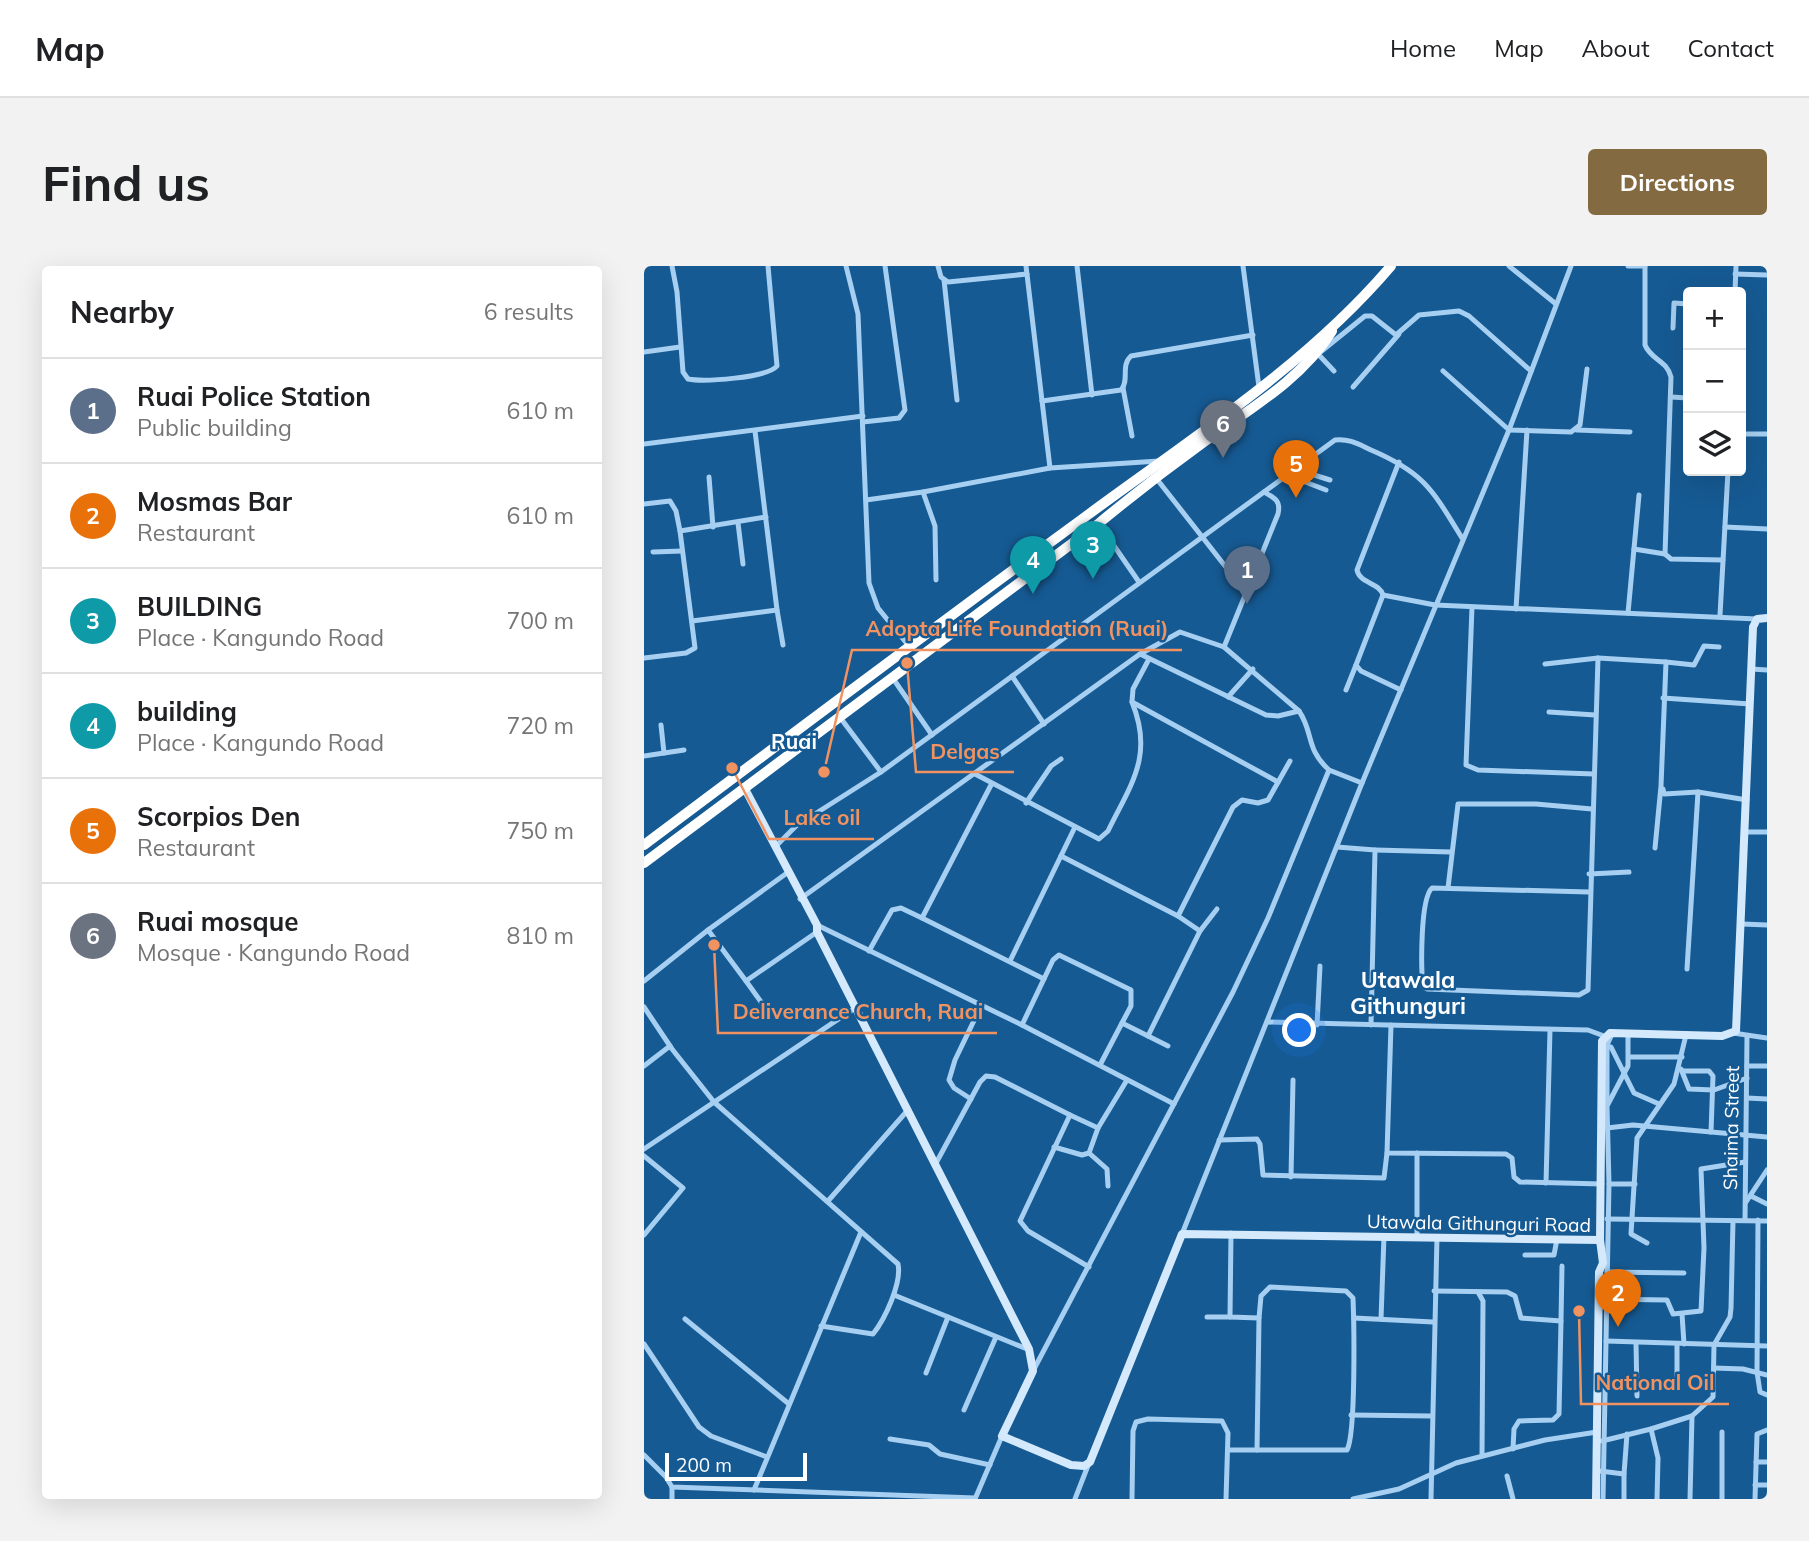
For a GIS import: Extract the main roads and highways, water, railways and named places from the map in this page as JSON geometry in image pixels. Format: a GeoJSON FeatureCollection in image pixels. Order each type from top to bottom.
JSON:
{"type":"FeatureCollection","features":[{"type":"Feature","properties":{"kind":"highway"},"geometry":{"type":"LineString","coordinates":[[644,845],[908,645],[1259,387],[1338,321],[1391,266]]}},
{"type":"Feature","properties":{"kind":"highway"},"geometry":{"type":"LineString","coordinates":[[644,863],[1098,524],[1155,477],[1292,377],[1318,354],[1338,321]]}},
{"type":"Feature","properties":{"kind":"highway"},"geometry":{"type":"LineString","coordinates":[[1282,367],[1292,377]]}},
{"type":"Feature","properties":{"kind":"highway"},"geometry":{"type":"LineString","coordinates":[[886,662],[893,676]]}},
{"type":"Feature","properties":{"kind":"place","name":"Ruai mosque"},"geometry":{"type":"Point","coordinates":[1223,458]}},
{"type":"Feature","properties":{"kind":"place","name":"Scorpios Den"},"geometry":{"type":"Point","coordinates":[1296,498]}},
{"type":"Feature","properties":{"kind":"place","name":"BUILDING"},"geometry":{"type":"Point","coordinates":[1093,579]}},
{"type":"Feature","properties":{"kind":"place","name":"building"},"geometry":{"type":"Point","coordinates":[1033,594]}},
{"type":"Feature","properties":{"kind":"place","name":"Ruai Police Station"},"geometry":{"type":"Point","coordinates":[1247,604]}},
{"type":"Feature","properties":{"kind":"place","name":"Delgas"},"geometry":{"type":"Point","coordinates":[907,663]}},
{"type":"Feature","properties":{"kind":"place","name":"Lake oil"},"geometry":{"type":"Point","coordinates":[732,768]}},
{"type":"Feature","properties":{"kind":"place","name":"Adopta Life Foundation (Ruai)"},"geometry":{"type":"Point","coordinates":[824,772]}},
{"type":"Feature","properties":{"kind":"place","name":"Deliverance Church, Ruai"},"geometry":{"type":"Point","coordinates":[714,945]}},
{"type":"Feature","properties":{"kind":"place","name":"National Oil"},"geometry":{"type":"Point","coordinates":[1579,1311]}},
{"type":"Feature","properties":{"kind":"place","name":"Mosmas Bar"},"geometry":{"type":"Point","coordinates":[1618,1327]}},
{"type":"Feature","properties":{"kind":"district","name":"Ruai"},"geometry":{"type":"Point","coordinates":[794,741]}},
{"type":"Feature","properties":{"kind":"district","name":"Utawala Githunguri"},"geometry":{"type":"Point","coordinates":[1408,992]}}]}
